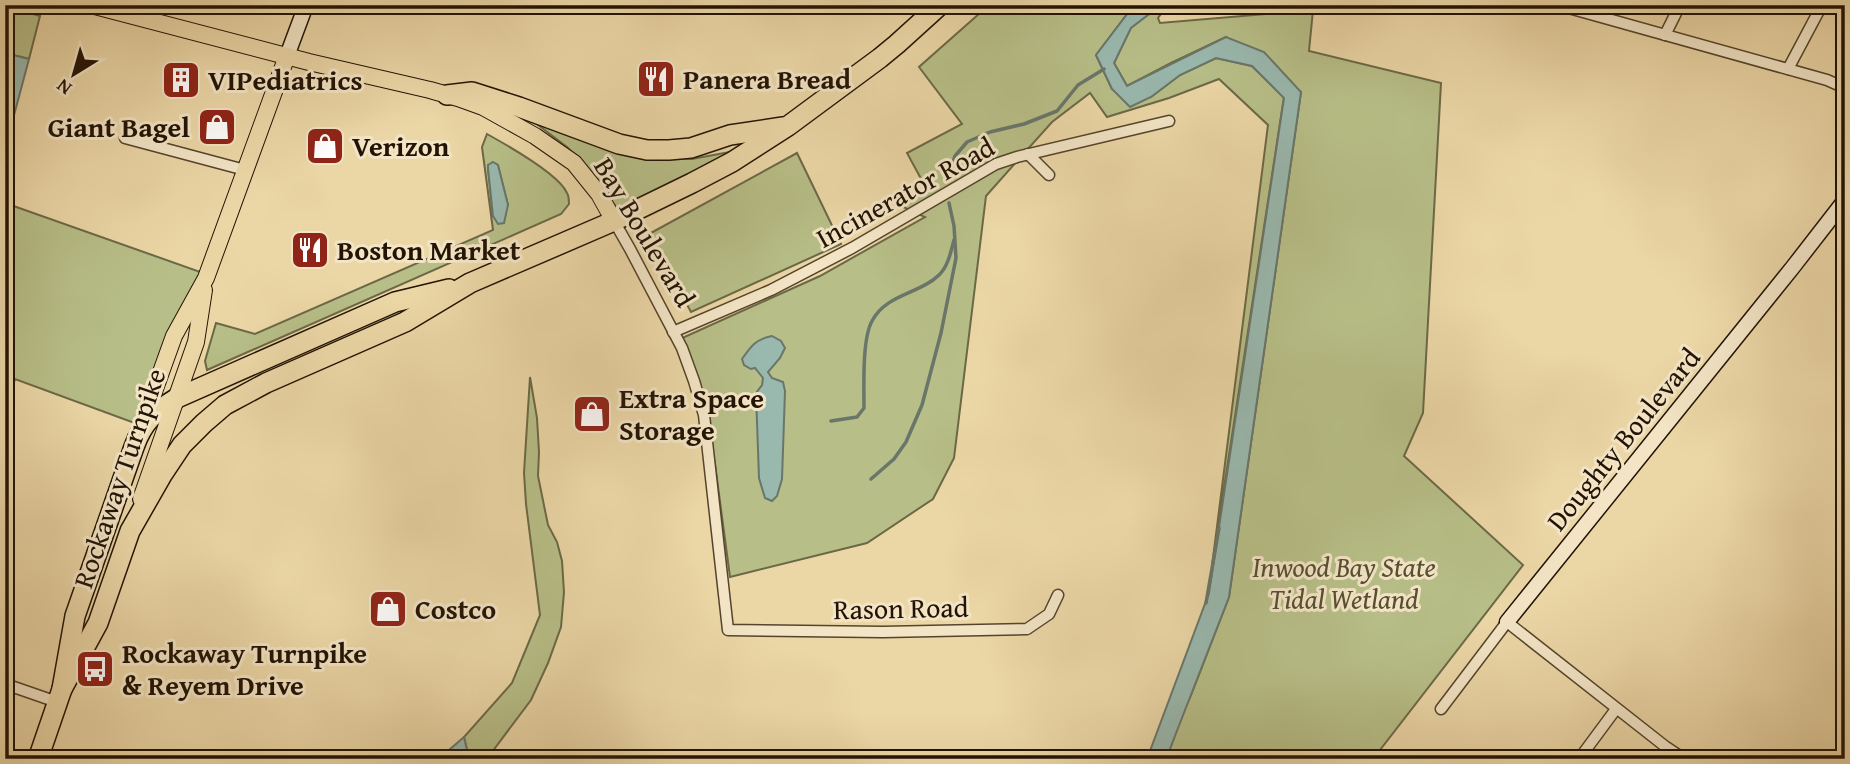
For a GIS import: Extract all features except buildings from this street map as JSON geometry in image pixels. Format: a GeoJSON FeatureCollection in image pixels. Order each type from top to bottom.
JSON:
{"type":"FeatureCollection","features":[{"type":"Feature","properties":{"kind":"highway"},"geometry":{"type":"LineString","coordinates":[[130,531],[182,445],[225,405],[258,386],[405,322],[470,283],[614,221],[741,156],[788,126],[897,44],[940,5]]}},
{"type":"Feature","properties":{"kind":"highway"},"geometry":{"type":"LineString","coordinates":[[447,95],[472,92],[619,144],[647,150],[691,148],[730,135],[788,126]]}},
{"type":"Feature","properties":{"kind":"highway"},"geometry":{"type":"LineString","coordinates":[[140,430],[155,413],[177,398],[395,302],[470,283]]}},
{"type":"Feature","properties":{"kind":"highway","name":"Rockaway Turnpike"},"geometry":{"type":"LineString","coordinates":[[60,696],[75,616],[140,430]]}},
{"type":"Feature","properties":{"kind":"highway","name":"Rockaway Turnpike"},"geometry":{"type":"LineString","coordinates":[[38,759],[60,696],[97,623],[130,531]]}},
{"type":"Feature","properties":{"kind":"main road","name":"Bay Boulevard"},"geometry":{"type":"LineString","coordinates":[[91,5],[447,95],[496,113],[574,163],[614,221]]}},
{"type":"Feature","properties":{"kind":"main road","name":"Rockaway Turnpike"},"geometry":{"type":"LineString","coordinates":[[140,430],[174,336],[206,278],[306,5]]}},
{"type":"Feature","properties":{"kind":"main road","name":"Doughty Boulevard"},"geometry":{"type":"LineString","coordinates":[[1507,622],[1845,200]]}},
{"type":"Feature","properties":{"kind":"main road","name":"Rockaway Turnpike"},"geometry":{"type":"LineString","coordinates":[[130,531],[196,342],[206,278]]}},
{"type":"Feature","properties":{"kind":"street"},"geometry":{"type":"LineString","coordinates":[[1558,5],[1827,80],[1845,88]]}},
{"type":"Feature","properties":{"kind":"street"},"geometry":{"type":"LineString","coordinates":[[1665,35],[1680,5]]}},
{"type":"Feature","properties":{"kind":"street"},"geometry":{"type":"LineString","coordinates":[[1788,69],[1822,5]]}},
{"type":"Feature","properties":{"kind":"street","name":"Incinerator Road"},"geometry":{"type":"LineString","coordinates":[[673,331],[771,290],[852,248],[996,164],[1169,121]]}},
{"type":"Feature","properties":{"kind":"street"},"geometry":{"type":"LineString","coordinates":[[125,138],[245,170]]}},
{"type":"Feature","properties":{"kind":"street"},"geometry":{"type":"LineString","coordinates":[[1028,154],[1049,175]]}},
{"type":"Feature","properties":{"kind":"street","name":"Bay Boulevard"},"geometry":{"type":"LineString","coordinates":[[614,221],[682,348],[704,415],[728,630]]}},
{"type":"Feature","properties":{"kind":"street","name":"Rason Road"},"geometry":{"type":"LineString","coordinates":[[728,630],[883,632],[1027,629],[1049,614],[1058,595]]}},
{"type":"Feature","properties":{"kind":"street"},"geometry":{"type":"LineString","coordinates":[[1507,622],[1684,759]]}},
{"type":"Feature","properties":{"kind":"street","name":"Doughty Boulevard"},"geometry":{"type":"LineString","coordinates":[[1441,709],[1507,622]]}},
{"type":"Feature","properties":{"kind":"street"},"geometry":{"type":"LineString","coordinates":[[5,684],[60,696]]}},
{"type":"Feature","properties":{"kind":"street"},"geometry":{"type":"LineString","coordinates":[[1579,759],[1616,709]]}},
{"type":"Feature","properties":{"kind":"green space"},"geometry":{"type":"Polygon","coordinates":[[[989,5],[1134,5],[1096,55],[1112,89],[1151,97],[1180,75],[1216,58],[1252,66],[1284,97],[1212,566],[1268,125],[1219,79],[1107,117],[1090,93],[1052,122],[986,196],[954,458],[933,499],[867,543],[730,577],[715,464],[700,382],[680,339],[820,276],[925,217],[899,205],[926,188],[907,153],[962,124],[919,67],[989,5]]]}},
{"type":"Feature","properties":{"kind":"green space","name":"Inwood Bay State Tidal Wetland"},"geometry":{"type":"Polygon","coordinates":[[[1161,5],[1168,5],[1158,18],[1160,23],[1313,10],[1309,51],[1441,83],[1423,413],[1404,456],[1523,565],[1373,759],[1166,759],[1174,738],[1172,736],[1229,597],[1301,92],[1226,37],[1127,86],[1114,63],[1131,27],[1161,5]]]}},
{"type":"Feature","properties":{"kind":"green space"},"geometry":{"type":"Polygon","coordinates":[[[5,6],[40,16],[29,59],[5,53],[5,6]]]}},
{"type":"Feature","properties":{"kind":"green space"},"geometry":{"type":"Polygon","coordinates":[[[517,109],[662,158],[692,159],[746,149],[623,216],[585,165],[567,147],[517,109]]]}},
{"type":"Feature","properties":{"kind":"green space"},"geometry":{"type":"Polygon","coordinates":[[[487,134],[531,160],[562,185],[568,195],[569,204],[561,214],[207,370],[205,361],[216,323],[255,334],[493,230],[482,147],[487,134]],[[498,166],[488,168],[493,216],[508,205],[498,166]]]}},
{"type":"Feature","properties":{"kind":"green space"},"geometry":{"type":"Polygon","coordinates":[[[797,153],[841,244],[691,312],[649,234],[797,153]]]}},
{"type":"Feature","properties":{"kind":"green space"},"geometry":{"type":"Polygon","coordinates":[[[5,203],[206,274],[140,425],[15,379],[5,412],[5,203]]]}},
{"type":"Feature","properties":{"kind":"green space"},"geometry":{"type":"Polygon","coordinates":[[[530,377],[537,418],[538,476],[548,525],[557,542],[562,561],[564,592],[561,627],[531,700],[492,752],[482,757],[483,759],[469,759],[464,737],[512,683],[540,615],[524,473],[530,377]]]}},
{"type":"Feature","properties":{"kind":"water"},"geometry":{"type":"Polygon","coordinates":[[[1134,5],[1161,5],[1131,28],[1114,63],[1127,86],[1226,37],[1264,52],[1301,92],[1229,597],[1166,759],[1147,759],[1209,593],[1284,98],[1252,66],[1216,58],[1180,75],[1151,97],[1130,107],[1112,89],[1096,55],[1134,5]]]}},
{"type":"Feature","properties":{"kind":"water"},"geometry":{"type":"Polygon","coordinates":[[[5,53],[29,59],[5,149],[5,53]]]}},
{"type":"Feature","properties":{"kind":"water"},"geometry":{"type":"Polygon","coordinates":[[[493,162],[498,165],[508,205],[504,223],[498,224],[493,216],[488,168],[493,162]]]}},
{"type":"Feature","properties":{"kind":"water"},"geometry":{"type":"Polygon","coordinates":[[[772,336],[781,341],[785,348],[768,372],[772,378],[783,382],[785,391],[782,479],[777,496],[772,501],[765,498],[759,478],[756,393],[763,378],[755,368],[744,365],[742,359],[754,344],[772,336]]]}},
{"type":"Feature","properties":{"kind":"water"},"geometry":{"type":"Polygon","coordinates":[[[464,737],[469,759],[440,759],[442,756],[464,737]]]}},
{"type":"Feature","properties":{"kind":"waterway"},"geometry":{"type":"LineString","coordinates":[[947,178],[955,156],[967,142],[1057,111],[1078,85],[1104,69]]}},
{"type":"Feature","properties":{"kind":"waterway"},"geometry":{"type":"LineString","coordinates":[[871,479],[894,459],[906,442],[922,405],[941,333],[956,258],[949,203]]}},
{"type":"Feature","properties":{"kind":"waterway"},"geometry":{"type":"LineString","coordinates":[[831,421],[857,417],[864,408],[865,351],[869,329],[878,312],[939,275],[947,263],[954,240]]}},
{"type":"Feature","properties":{"kind":"waterway"},"geometry":{"type":"LineString","coordinates":[[1206,603],[1219,528]]}},
{"type":"Feature","properties":{"kind":"place","name":"Panera Bread"},"geometry":{"type":"Point","coordinates":[656,79]}},
{"type":"Feature","properties":{"kind":"place","name":"VIPediatrics"},"geometry":{"type":"Point","coordinates":[181,80]}},
{"type":"Feature","properties":{"kind":"place","name":"Giant Bagel"},"geometry":{"type":"Point","coordinates":[217,127]}},
{"type":"Feature","properties":{"kind":"place","name":"Verizon"},"geometry":{"type":"Point","coordinates":[325,146]}},
{"type":"Feature","properties":{"kind":"place","name":"Boston Market"},"geometry":{"type":"Point","coordinates":[310,250]}},
{"type":"Feature","properties":{"kind":"place","name":"Extra Space Storage"},"geometry":{"type":"Point","coordinates":[592,414]}},
{"type":"Feature","properties":{"kind":"place","name":"Costco"},"geometry":{"type":"Point","coordinates":[388,609]}},
{"type":"Feature","properties":{"kind":"place","name":"Rockaway Turnpike & Reyem Drive"},"geometry":{"type":"Point","coordinates":[95,669]}}]}
